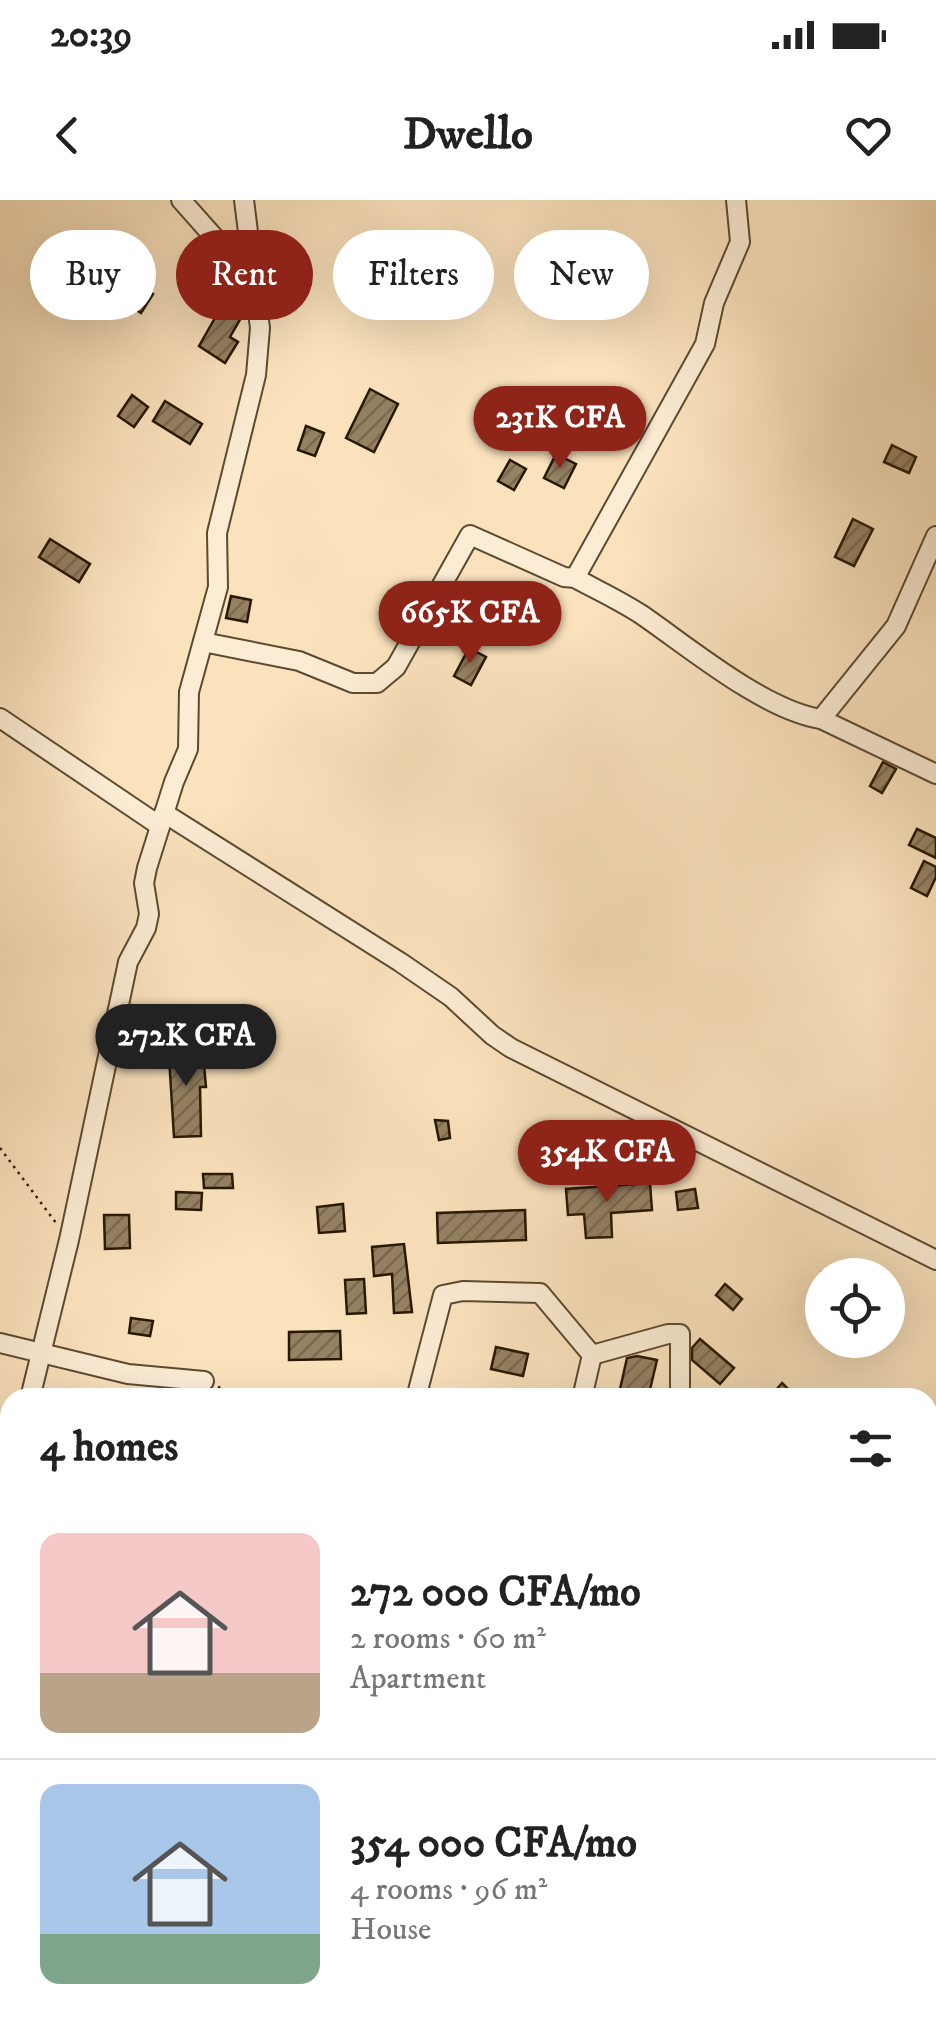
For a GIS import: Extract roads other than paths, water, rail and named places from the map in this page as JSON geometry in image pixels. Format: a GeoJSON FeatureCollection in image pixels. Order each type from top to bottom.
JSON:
{"type":"FeatureCollection","features":[{"type":"Feature","properties":{"kind":"street"},"geometry":{"type":"LineString","coordinates":[[181,200],[207,230]]}},
{"type":"Feature","properties":{"kind":"street"},"geometry":{"type":"LineString","coordinates":[[244,200],[248,230]]}},
{"type":"Feature","properties":{"kind":"street"},"geometry":{"type":"LineString","coordinates":[[574,578],[705,344],[714,303],[740,242],[736,200]]}},
{"type":"Feature","properties":{"kind":"street"},"geometry":{"type":"LineString","coordinates":[[32,1388],[128,962],[146,928],[144,883],[188,749],[187,711],[218,588],[217,533],[256,375],[259,320]]}},
{"type":"Feature","properties":{"kind":"street"},"geometry":{"type":"LineString","coordinates":[[203,642],[299,660],[353,683],[377,682],[396,668],[470,535],[564,578],[574,578],[638,613],[734,680],[806,717],[820,719],[936,774]]}},
{"type":"Feature","properties":{"kind":"street"},"geometry":{"type":"LineString","coordinates":[[820,719],[896,626],[936,536]]}},
{"type":"Feature","properties":{"kind":"street"},"geometry":{"type":"LineString","coordinates":[[0,718],[400,962],[451,997],[511,1048],[936,1260]]}},
{"type":"Feature","properties":{"kind":"street"},"geometry":{"type":"LineString","coordinates":[[419,1388],[443,1295],[462,1291],[540,1293],[592,1355]]}},
{"type":"Feature","properties":{"kind":"street"},"geometry":{"type":"LineString","coordinates":[[592,1355],[680,1334],[680,1388]]}},
{"type":"Feature","properties":{"kind":"street"},"geometry":{"type":"LineString","coordinates":[[0,1344],[128,1374],[204,1381]]}},
{"type":"Feature","properties":{"kind":"street"},"geometry":{"type":"LineString","coordinates":[[584,1388],[592,1355]]}}]}
